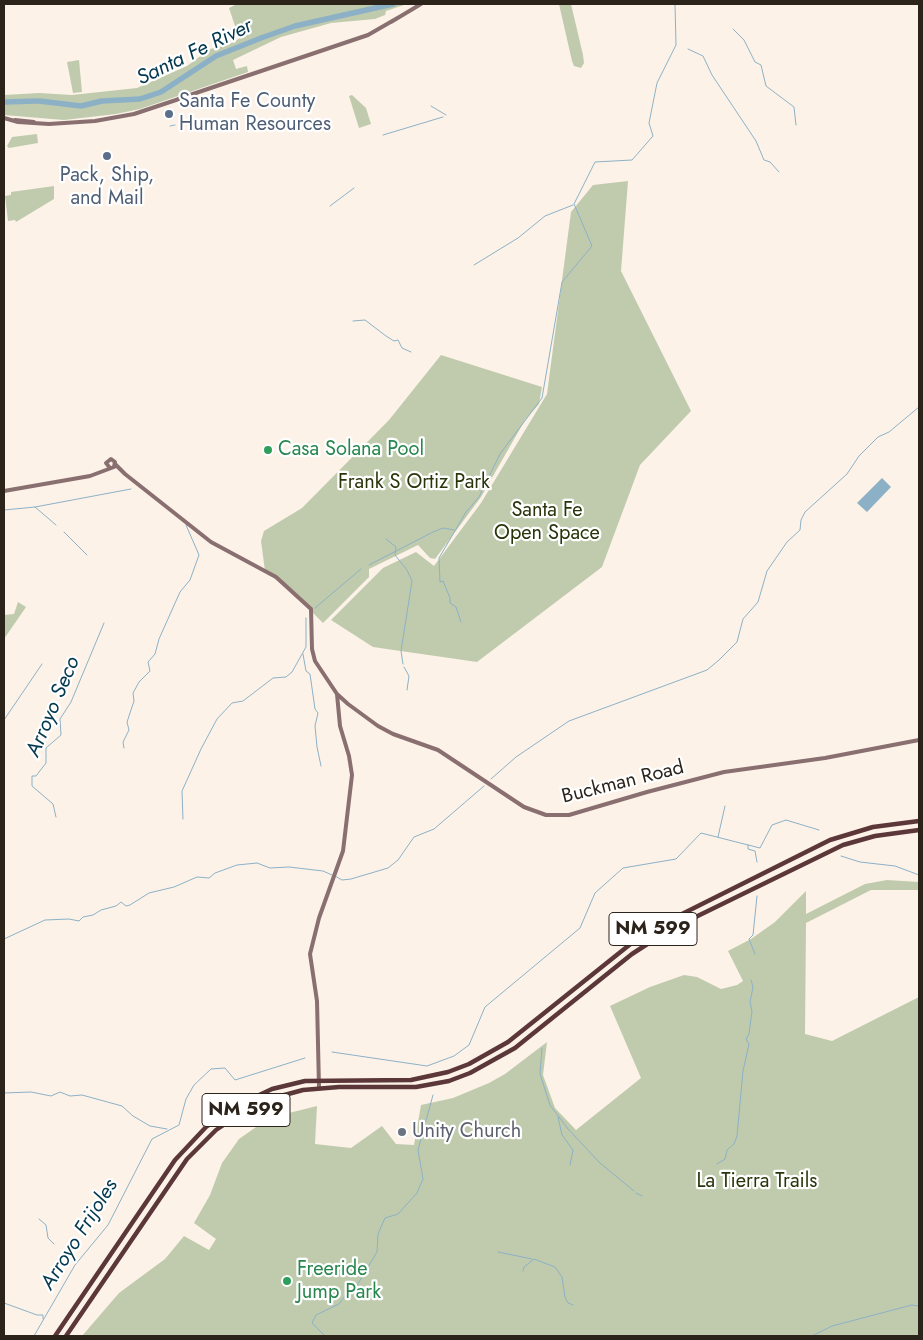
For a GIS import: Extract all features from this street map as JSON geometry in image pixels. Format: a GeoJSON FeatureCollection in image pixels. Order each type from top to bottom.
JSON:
{"type":"FeatureCollection","features":[{"type":"Feature","properties":{"kind":"highway","name":"NM 599"},"geometry":{"type":"LineString","coordinates":[[55,1336],[175,1160],[193,1139],[218,1117],[247,1100],[288,1084],[320,1079],[411,1080],[438,1075],[469,1064],[508,1042],[626,947],[666,922],[830,840],[873,827],[919,821]]}},
{"type":"Feature","properties":{"kind":"highway","name":"NM 599"},"geometry":{"type":"LineString","coordinates":[[66,1336],[176,1174],[200,1145],[216,1130],[246,1110],[283,1094],[319,1087],[416,1087],[449,1081],[476,1071],[510,1051],[632,954],[669,930],[843,845],[875,836],[919,830]]}},
{"type":"Feature","properties":{"kind":"street"},"geometry":{"type":"LineString","coordinates":[[4,118],[18,122],[52,123],[115,118],[227,83],[369,33],[421,4]]}},
{"type":"Feature","properties":{"kind":"street"},"geometry":{"type":"LineString","coordinates":[[101,471],[111,459],[113,467]]}},
{"type":"Feature","properties":{"kind":"street"},"geometry":{"type":"LineString","coordinates":[[106,464],[113,467]]}},
{"type":"Feature","properties":{"kind":"street"},"geometry":{"type":"LineString","coordinates":[[4,491],[87,477],[113,467]]}},
{"type":"Feature","properties":{"kind":"street","name":"Buckman Road"},"geometry":{"type":"LineString","coordinates":[[113,467],[125,474],[211,542],[276,576],[311,610],[313,654],[318,666],[338,694],[378,726],[393,734],[438,750],[524,807],[546,815],[569,815],[724,772],[825,758],[919,740]]}},
{"type":"Feature","properties":{"kind":"street"},"geometry":{"type":"LineString","coordinates":[[319,1087],[317,1001],[310,954],[317,925],[343,851],[352,775],[351,761],[340,726],[338,694]]}},
{"type":"Feature","properties":{"kind":"green space"},"geometry":{"type":"Polygon","coordinates":[[[237,4],[407,4],[386,11],[385,15],[375,19],[331,23],[281,37],[233,60],[236,69],[247,66],[248,72],[140,109],[116,114],[64,120],[4,115],[4,95],[39,93],[72,95],[137,88],[187,66],[210,49],[228,45],[242,37],[239,38],[229,8],[237,4]]]}},
{"type":"Feature","properties":{"kind":"green space"},"geometry":{"type":"Polygon","coordinates":[[[559,4],[571,4],[583,55],[584,63],[581,68],[574,66],[572,61],[559,4]]]}},
{"type":"Feature","properties":{"kind":"green space"},"geometry":{"type":"Polygon","coordinates":[[[79,60],[82,92],[73,93],[67,62],[79,60]]]}},
{"type":"Feature","properties":{"kind":"green space"},"geometry":{"type":"Polygon","coordinates":[[[352,95],[366,108],[371,124],[359,128],[349,96],[352,95]]]}},
{"type":"Feature","properties":{"kind":"green space"},"geometry":{"type":"Polygon","coordinates":[[[37,134],[38,143],[9,148],[7,146],[12,137],[37,134]]]}},
{"type":"Feature","properties":{"kind":"green space","name":"Santa Fe Open Space"},"geometry":{"type":"Polygon","coordinates":[[[628,181],[621,271],[691,411],[640,465],[602,567],[477,662],[373,647],[331,620],[383,568],[416,552],[434,566],[481,503],[547,394],[571,212],[593,185],[628,181]]]}},
{"type":"Feature","properties":{"kind":"green space"},"geometry":{"type":"Polygon","coordinates":[[[54,186],[54,199],[16,222],[15,220],[8,221],[5,196],[11,195],[11,192],[54,186]]]}},
{"type":"Feature","properties":{"kind":"green space","name":"Frank S Ortiz Park"},"geometry":{"type":"Polygon","coordinates":[[[441,355],[542,387],[539,404],[525,420],[481,497],[435,559],[430,558],[418,545],[369,569],[369,577],[323,623],[294,594],[265,571],[261,541],[264,531],[302,508],[389,420],[441,355]]]}},
{"type":"Feature","properties":{"kind":"green space"},"geometry":{"type":"Polygon","coordinates":[[[18,602],[26,607],[4,639],[4,615],[14,614],[18,602]]]}},
{"type":"Feature","properties":{"kind":"green space","name":"La Tierra Trails"},"geometry":{"type":"Polygon","coordinates":[[[887,880],[919,882],[919,890],[871,890],[806,923],[805,1034],[832,1041],[919,997],[919,1336],[82,1336],[119,1293],[165,1259],[184,1236],[209,1250],[216,1239],[194,1223],[210,1195],[222,1163],[239,1139],[269,1118],[317,1106],[315,1144],[351,1148],[382,1126],[396,1144],[414,1145],[421,1105],[453,1098],[489,1083],[505,1074],[547,1042],[543,1075],[555,1108],[576,1130],[641,1078],[610,1006],[650,987],[684,975],[697,977],[721,989],[737,985],[743,981],[728,951],[751,939],[775,922],[806,891],[806,914],[865,884],[887,880]]]}},
{"type":"Feature","properties":{"kind":"water"},"geometry":{"type":"Polygon","coordinates":[[[882,478],[891,487],[867,512],[857,503],[882,478]]]}},
{"type":"Feature","properties":{"kind":"waterway","name":"Santa Fe River"},"geometry":{"type":"LineString","coordinates":[[39,101],[81,106],[102,101],[140,99],[161,92],[216,56],[261,38],[295,26],[393,4]]}},
{"type":"Feature","properties":{"kind":"waterway"},"geometry":{"type":"LineString","coordinates":[[461,622],[456,607],[450,603],[450,598],[443,581],[440,582],[439,558],[466,512],[479,497],[500,454],[542,398],[562,282],[592,246],[574,204],[595,162],[632,160],[653,136],[649,123],[657,83],[676,45],[675,4]]}},
{"type":"Feature","properties":{"kind":"waterway"},"geometry":{"type":"LineString","coordinates":[[733,29],[744,40],[755,62],[761,65],[766,86],[794,107],[796,125]]}},
{"type":"Feature","properties":{"kind":"waterway"},"geometry":{"type":"LineString","coordinates":[[688,49],[703,56],[712,75],[756,141],[764,160],[770,162],[779,172]]}},
{"type":"Feature","properties":{"kind":"waterway","name":"Santa Fe River"},"geometry":{"type":"LineString","coordinates":[[4,102],[37,101]]}},
{"type":"Feature","properties":{"kind":"waterway"},"geometry":{"type":"LineString","coordinates":[[431,106],[446,115]]}},
{"type":"Feature","properties":{"kind":"waterway"},"geometry":{"type":"LineString","coordinates":[[383,135],[443,117]]}},
{"type":"Feature","properties":{"kind":"waterway"},"geometry":{"type":"LineString","coordinates":[[170,126],[175,125]]}},
{"type":"Feature","properties":{"kind":"waterway"},"geometry":{"type":"LineString","coordinates":[[330,206],[354,188]]}},
{"type":"Feature","properties":{"kind":"waterway"},"geometry":{"type":"LineString","coordinates":[[474,265],[518,238],[545,216],[573,205]]}},
{"type":"Feature","properties":{"kind":"waterway"},"geometry":{"type":"LineString","coordinates":[[353,321],[365,320],[394,341],[398,340],[402,348],[411,352]]}},
{"type":"Feature","properties":{"kind":"waterway"},"geometry":{"type":"LineString","coordinates":[[491,779],[516,757],[569,721],[707,670],[719,660],[737,642],[743,619],[758,602],[767,571],[787,542],[800,530],[801,520],[805,512],[847,474],[859,456],[878,437],[889,432],[919,407]]}},
{"type":"Feature","properties":{"kind":"waterway"},"geometry":{"type":"LineString","coordinates":[[35,507],[131,489]]}},
{"type":"Feature","properties":{"kind":"waterway"},"geometry":{"type":"LineString","coordinates":[[4,510],[35,507],[56,525]]}},
{"type":"Feature","properties":{"kind":"waterway"},"geometry":{"type":"LineString","coordinates":[[124,748],[123,742],[129,730],[127,722],[134,701],[133,693],[139,682],[150,671],[148,662],[155,654],[159,639],[180,592],[190,580],[199,555],[186,525]]}},
{"type":"Feature","properties":{"kind":"waterway"},"geometry":{"type":"LineString","coordinates":[[369,565],[433,532],[443,528],[454,530]]}},
{"type":"Feature","properties":{"kind":"waterway"},"geometry":{"type":"LineString","coordinates":[[64,532],[87,555]]}},
{"type":"Feature","properties":{"kind":"waterway"},"geometry":{"type":"LineString","coordinates":[[386,539],[396,547],[395,555],[407,570],[412,581],[401,651],[403,664]]}},
{"type":"Feature","properties":{"kind":"waterway"},"geometry":{"type":"LineString","coordinates":[[315,608],[361,569]]}},
{"type":"Feature","properties":{"kind":"waterway"},"geometry":{"type":"LineString","coordinates":[[183,819],[182,791],[217,719],[232,703],[243,701],[273,678],[286,677],[292,672],[306,647],[306,618]]}},
{"type":"Feature","properties":{"kind":"waterway","name":"Arroyo Seco"},"geometry":{"type":"LineString","coordinates":[[56,817],[53,804],[32,786],[32,776],[36,776],[46,763],[46,748],[61,735],[60,719],[71,702],[104,623]]}},
{"type":"Feature","properties":{"kind":"waterway"},"geometry":{"type":"LineString","coordinates":[[303,654],[306,671],[310,674],[315,709],[318,713],[315,726],[321,766]]}},
{"type":"Feature","properties":{"kind":"waterway"},"geometry":{"type":"LineString","coordinates":[[4,720],[42,664]]}},
{"type":"Feature","properties":{"kind":"waterway"},"geometry":{"type":"LineString","coordinates":[[404,667],[409,676],[407,690]]}},
{"type":"Feature","properties":{"kind":"waterway"},"geometry":{"type":"LineString","coordinates":[[335,876],[342,880],[351,879],[388,868],[398,860],[414,837],[434,829],[484,786]]}},
{"type":"Feature","properties":{"kind":"waterway"},"geometry":{"type":"LineString","coordinates":[[718,837],[725,806]]}},
{"type":"Feature","properties":{"kind":"waterway"},"geometry":{"type":"LineString","coordinates":[[332,1052],[427,1066],[454,1056],[469,1045],[485,1007],[580,928],[595,893],[623,868],[676,859],[701,833],[760,848],[772,825],[786,820],[819,830]]}},
{"type":"Feature","properties":{"kind":"waterway"},"geometry":{"type":"LineString","coordinates":[[748,845],[748,849],[755,851],[757,862]]}},
{"type":"Feature","properties":{"kind":"waterway"},"geometry":{"type":"LineString","coordinates":[[841,856],[860,862],[895,866],[919,875]]}},
{"type":"Feature","properties":{"kind":"waterway"},"geometry":{"type":"LineString","coordinates":[[4,939],[45,920],[69,919],[79,921],[83,917],[116,906],[121,902],[126,906],[130,905],[149,893],[174,887],[197,877],[209,878],[215,873],[237,865],[257,863],[270,868],[289,867],[323,871],[332,875]]}},
{"type":"Feature","properties":{"kind":"waterway"},"geometry":{"type":"LineString","coordinates":[[755,954],[749,939],[753,935],[757,896]]}},
{"type":"Feature","properties":{"kind":"waterway"},"geometry":{"type":"LineString","coordinates":[[717,1164],[725,1159],[727,1150],[734,1144],[737,1136],[743,1071],[749,1044],[746,1039],[749,1034],[752,1011],[750,1002],[753,987],[751,980]]}},
{"type":"Feature","properties":{"kind":"waterway"},"geometry":{"type":"LineString","coordinates":[[542,1048],[540,1074],[550,1105],[568,1129],[600,1163],[634,1191]]}},
{"type":"Feature","properties":{"kind":"waterway","name":"Arroyo Frijoles"},"geometry":{"type":"LineString","coordinates":[[34,1336],[75,1265],[108,1225],[152,1139],[179,1125],[186,1099],[194,1085],[211,1069],[225,1068],[235,1080],[305,1058]]}},
{"type":"Feature","properties":{"kind":"waterway"},"geometry":{"type":"LineString","coordinates":[[4,1093],[31,1092],[51,1096],[60,1092],[70,1096],[82,1095],[122,1106],[133,1116],[150,1126],[167,1129]]}},
{"type":"Feature","properties":{"kind":"waterway"},"geometry":{"type":"LineString","coordinates":[[325,1336],[312,1323],[316,1315],[339,1304],[347,1293],[356,1287],[377,1252],[378,1234],[385,1218],[398,1214],[417,1193],[423,1179],[418,1150],[433,1095]]}},
{"type":"Feature","properties":{"kind":"waterway"},"geometry":{"type":"LineString","coordinates":[[558,1117],[562,1135],[573,1150],[570,1165]]}},
{"type":"Feature","properties":{"kind":"waterway"},"geometry":{"type":"LineString","coordinates":[[636,1193],[642,1196]]}},
{"type":"Feature","properties":{"kind":"waterway"},"geometry":{"type":"LineString","coordinates":[[39,1219],[46,1225],[48,1238],[54,1244]]}},
{"type":"Feature","properties":{"kind":"waterway"},"geometry":{"type":"LineString","coordinates":[[498,1252],[532,1259]]}},
{"type":"Feature","properties":{"kind":"waterway"},"geometry":{"type":"LineString","coordinates":[[523,1271],[524,1267],[534,1259],[555,1267],[562,1277],[565,1297],[568,1303],[573,1305]]}},
{"type":"Feature","properties":{"kind":"waterway"},"geometry":{"type":"LineString","coordinates":[[4,1303],[37,1315],[43,1315],[43,1319]]}},
{"type":"Feature","properties":{"kind":"waterway"},"geometry":{"type":"LineString","coordinates":[[812,1336],[832,1326],[912,1305],[919,1306]]}},
{"type":"Feature","properties":{"kind":"place","name":"Santa Fe County Human Resources"},"geometry":{"type":"Point","coordinates":[169,114]}},
{"type":"Feature","properties":{"kind":"place","name":"Pack, Ship, and Mail"},"geometry":{"type":"Point","coordinates":[107,156]}},
{"type":"Feature","properties":{"kind":"place","name":"Casa Solana Pool"},"geometry":{"type":"Point","coordinates":[268,450]}},
{"type":"Feature","properties":{"kind":"place","name":"Unity Church"},"geometry":{"type":"Point","coordinates":[402,1132]}},
{"type":"Feature","properties":{"kind":"place","name":"Freeride Jump Park"},"geometry":{"type":"Point","coordinates":[287,1281]}}]}
